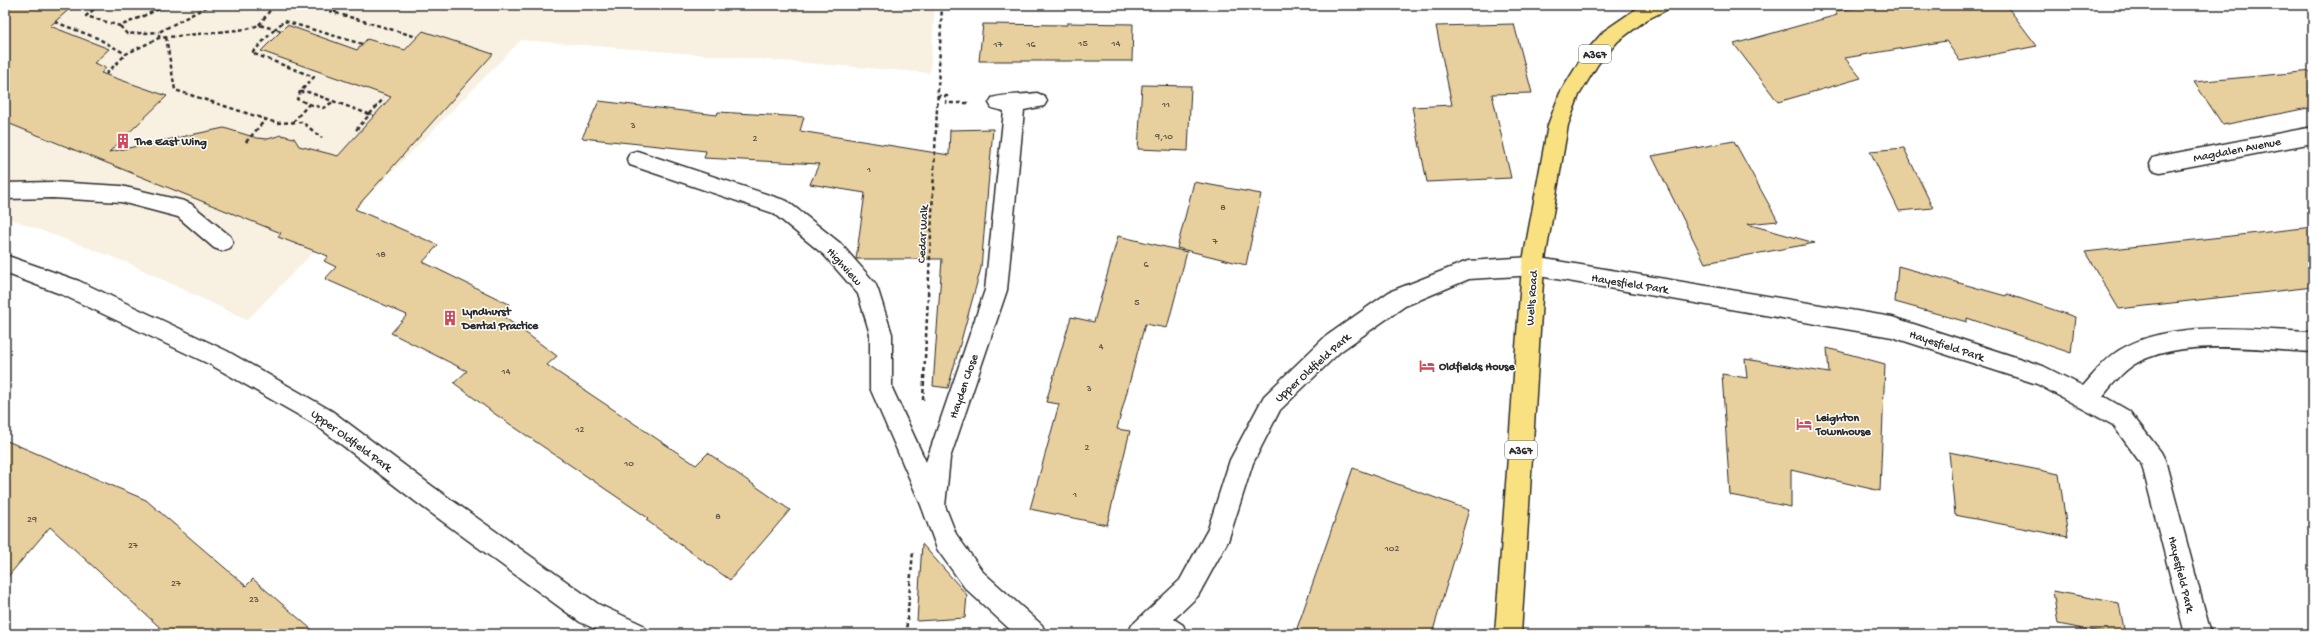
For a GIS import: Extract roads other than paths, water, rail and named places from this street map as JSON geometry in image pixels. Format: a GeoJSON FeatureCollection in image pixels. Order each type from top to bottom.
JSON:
{"type":"FeatureCollection","features":[{"type":"Feature","properties":{"kind":"main road","name":"Wells Road"},"geometry":{"type":"LineString","coordinates":[[1508,634],[1533,266],[1558,125],[1570,92],[1591,59],[1611,36],[1639,15],[1659,5]]}},
{"type":"Feature","properties":{"kind":"street","name":"Hayden Close"},"geometry":{"type":"LineString","coordinates":[[1032,634],[974,580],[946,541],[933,506],[938,458],[996,290],[1007,103],[1037,100]]}},
{"type":"Feature","properties":{"kind":"street","name":"Magdalen Avenue"},"geometry":{"type":"LineString","coordinates":[[2160,164],[2313,135]]}},
{"type":"Feature","properties":{"kind":"street","name":"Highview"},"geometry":{"type":"LineString","coordinates":[[637,159],[780,208],[832,249],[867,290],[881,334],[881,388],[933,506]]}},
{"type":"Feature","properties":{"kind":"street"},"geometry":{"type":"LineString","coordinates":[[6,190],[122,194],[184,210],[222,242]]}},
{"type":"Feature","properties":{"kind":"street","name":"Upper Oldfield Park"},"geometry":{"type":"LineString","coordinates":[[5,264],[70,288],[219,358],[324,418],[424,494],[590,613],[634,634]]}},
{"type":"Feature","properties":{"kind":"street","name":"Hayesfield Park"},"geometry":{"type":"LineString","coordinates":[[1533,266],[1892,327],[2043,376],[2121,418],[2153,460],[2198,634]]}},
{"type":"Feature","properties":{"kind":"street","name":"Upper Oldfield Park"},"geometry":{"type":"LineString","coordinates":[[1157,630],[1189,588],[1219,533],[1242,460],[1272,402],[1333,344],[1397,299],[1468,270],[1533,266]]}},
{"type":"Feature","properties":{"kind":"street"},"geometry":{"type":"LineString","coordinates":[[2086,399],[2126,358],[2157,344],[2196,339],[2313,342]]}},
{"type":"Feature","properties":{"kind":"place","name":"The East Wing"},"geometry":{"type":"Point","coordinates":[123,141]}},
{"type":"Feature","properties":{"kind":"place","name":"Lyndhurst Dental Practice"},"geometry":{"type":"Point","coordinates":[450,318]}},
{"type":"Feature","properties":{"kind":"place","name":"Oldfields House"},"geometry":{"type":"Point","coordinates":[1427,366]}},
{"type":"Feature","properties":{"kind":"place","name":"Leighton Townhouse"},"geometry":{"type":"Point","coordinates":[1804,424]}}]}
